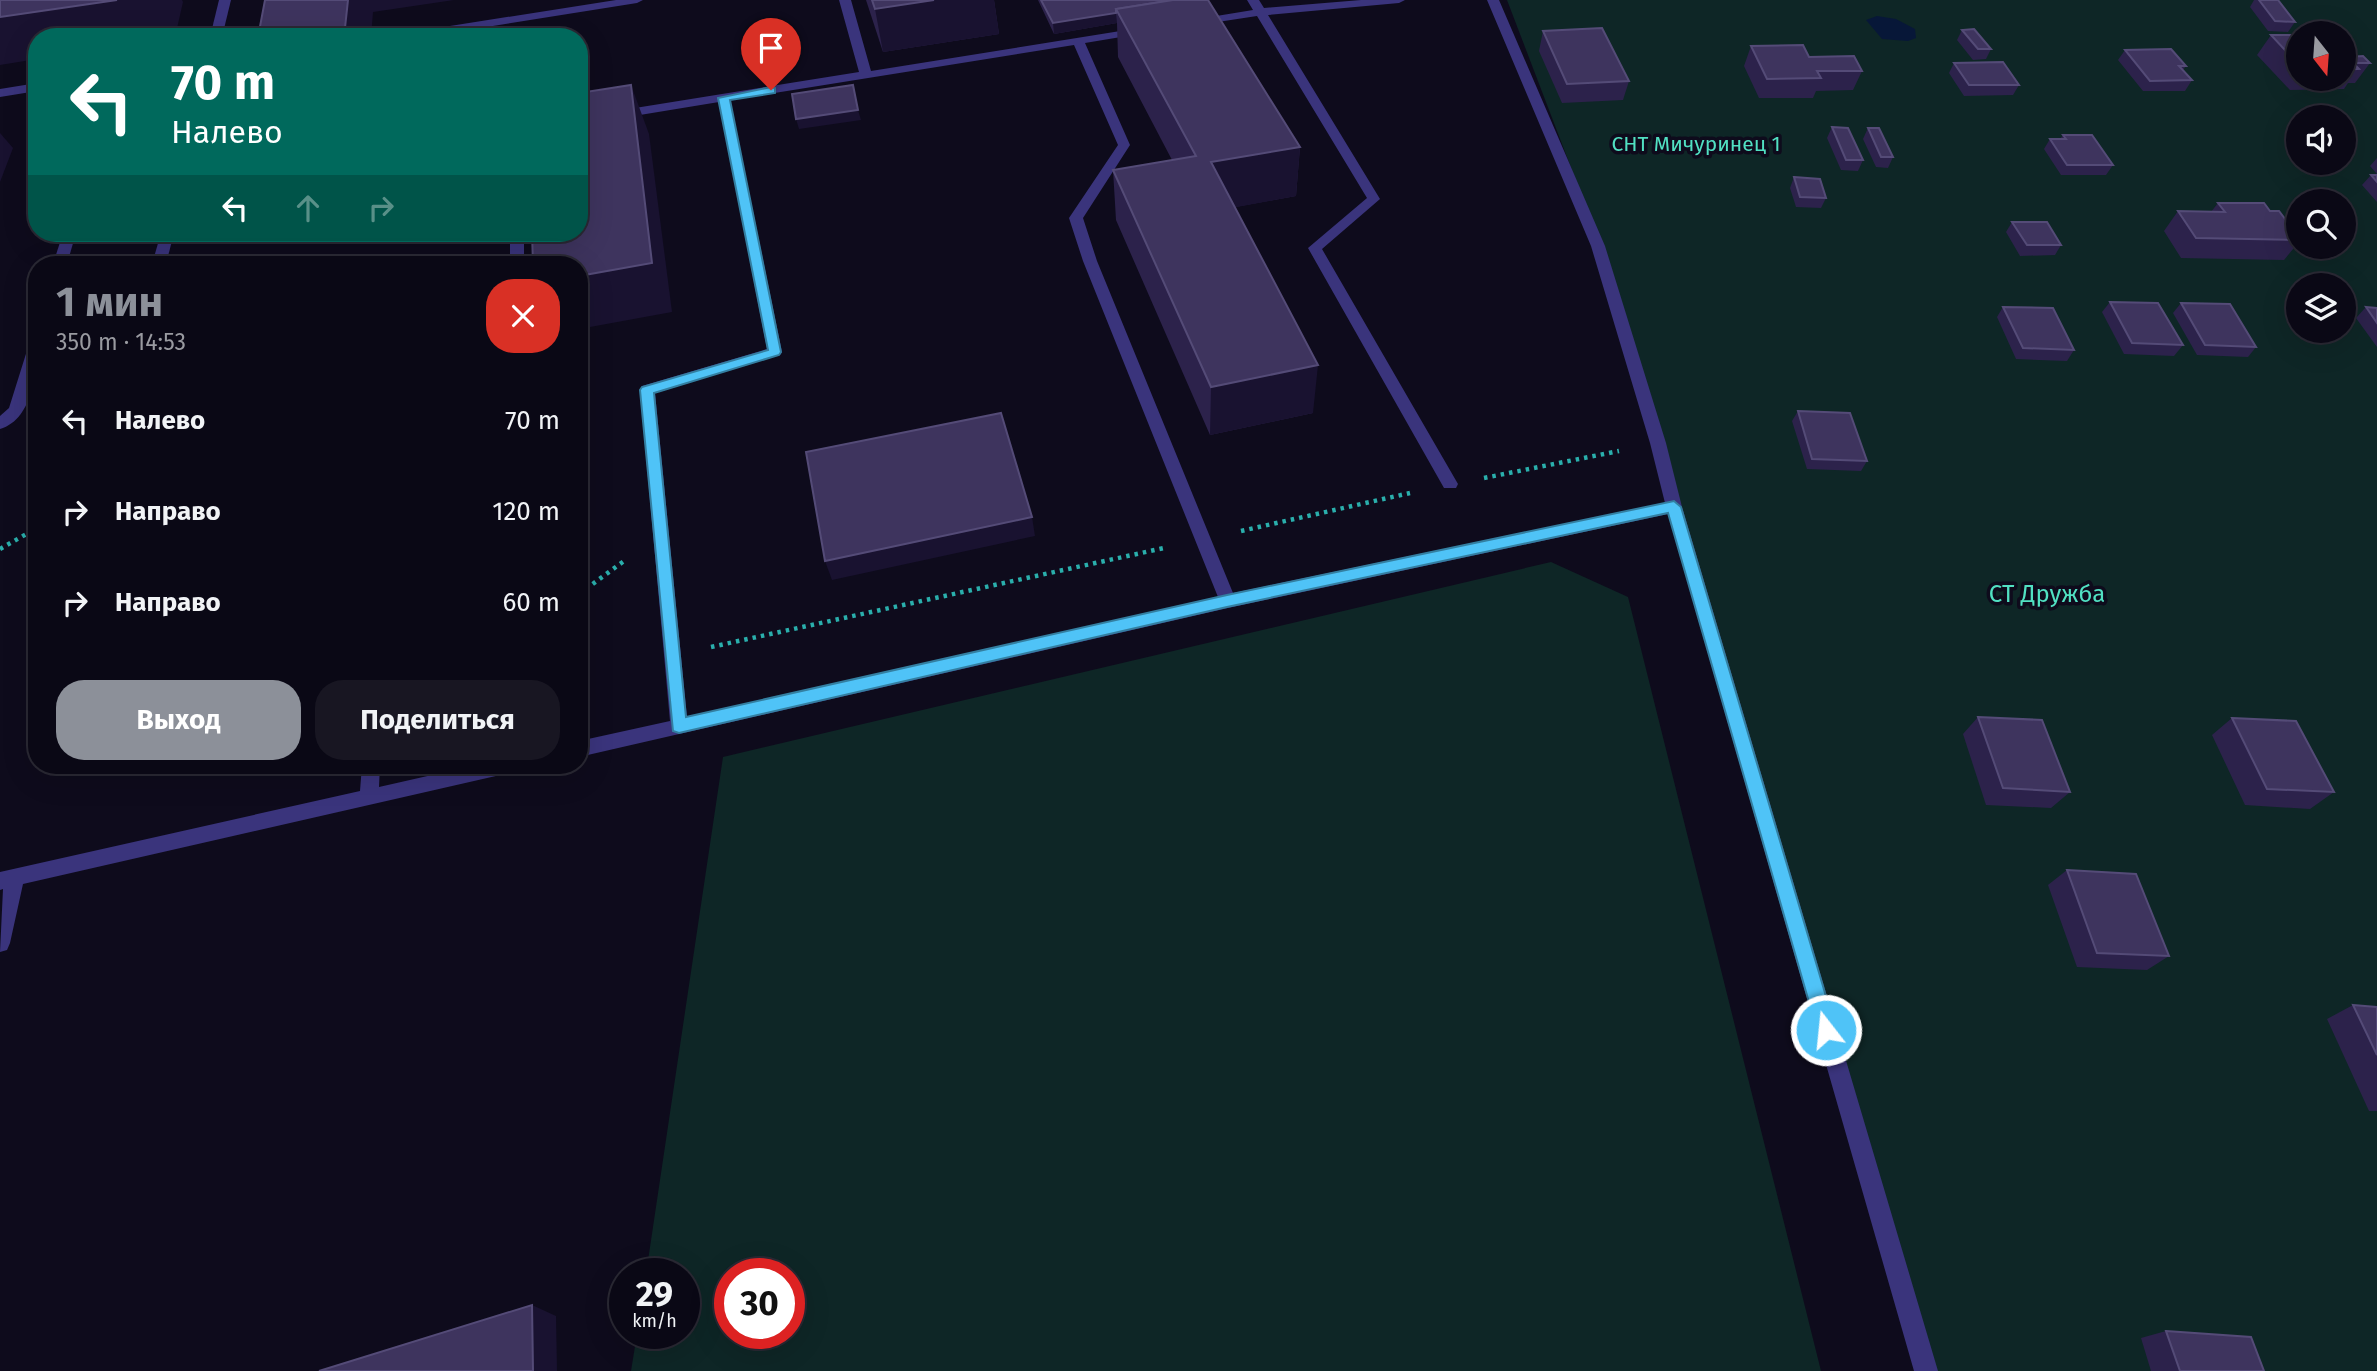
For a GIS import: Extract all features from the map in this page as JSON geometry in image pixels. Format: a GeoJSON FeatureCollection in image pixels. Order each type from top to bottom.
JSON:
{"type":"FeatureCollection","features":[{"type":"Feature","properties":{"kind":"street"},"geometry":{"type":"LineString","coordinates":[[218,28],[225,0]]}},
{"type":"Feature","properties":{"kind":"street"},"geometry":{"type":"LineString","coordinates":[[456,28],[637,0]]}},
{"type":"Feature","properties":{"kind":"street"},"geometry":{"type":"LineString","coordinates":[[845,0],[866,75]]}},
{"type":"Feature","properties":{"kind":"street"},"geometry":{"type":"LineString","coordinates":[[1182,24],[1257,6],[1399,0]]}},
{"type":"Feature","properties":{"kind":"street"},"geometry":{"type":"LineString","coordinates":[[1493,0],[1598,246],[1658,443],[1674,507],[1926,1371]]}},
{"type":"Feature","properties":{"kind":"street"},"geometry":{"type":"LineString","coordinates":[[1257,6],[1374,199],[1315,248],[1450,484]]}},
{"type":"Feature","properties":{"kind":"street"},"geometry":{"type":"LineString","coordinates":[[588,120],[1156,29]]}},
{"type":"Feature","properties":{"kind":"street"},"geometry":{"type":"LineString","coordinates":[[1077,41],[1124,145],[1076,218],[1090,261],[1227,601]]}},
{"type":"Feature","properties":{"kind":"street"},"geometry":{"type":"LineString","coordinates":[[0,93],[28,88]]}},
{"type":"Feature","properties":{"kind":"street"},"geometry":{"type":"LineString","coordinates":[[679,726],[647,390],[775,352],[724,98]]}},
{"type":"Feature","properties":{"kind":"street"},"geometry":{"type":"LineString","coordinates":[[0,424],[16,411],[28,371]]}},
{"type":"Feature","properties":{"kind":"street"},"geometry":{"type":"LineString","coordinates":[[588,747],[1227,601],[1674,507]]}},
{"type":"Feature","properties":{"kind":"street"},"geometry":{"type":"LineString","coordinates":[[369,797],[370,774]]}},
{"type":"Feature","properties":{"kind":"street"},"geometry":{"type":"LineString","coordinates":[[0,943],[8,879],[470,774]]}},
{"type":"Feature","properties":{"kind":"path"},"geometry":{"type":"LineString","coordinates":[[0,548],[28,533]]}},
{"type":"Feature","properties":{"kind":"green space","name":"СТ Дружба"},"geometry":{"type":"Polygon","coordinates":[[[1507,0],[2377,0],[2377,1371],[1931,1371],[1609,267],[1507,0]]]}},
{"type":"Feature","properties":{"kind":"green space"},"geometry":{"type":"Polygon","coordinates":[[[1551,562],[1628,597],[1821,1371],[631,1371],[635,1349],[700,1349],[700,1258],[648,1258],[723,757],[1551,562]]]}},
{"type":"Feature","properties":{"kind":"water"},"geometry":{"type":"Polygon","coordinates":[[[1877,16],[1896,19],[1915,29],[1916,38],[1908,41],[1882,39],[1866,20],[1877,16]]]}},
{"type":"Feature","properties":{"kind":"building"},"geometry":{"type":"Polygon","coordinates":[[[0,0],[117,0],[0,17],[0,0]]]}},
{"type":"Feature","properties":{"kind":"building"},"geometry":{"type":"Polygon","coordinates":[[[265,0],[348,0],[345,28],[260,28],[265,0]]]}},
{"type":"Feature","properties":{"kind":"building"},"geometry":{"type":"Polygon","coordinates":[[[872,0],[934,0],[875,9],[872,0]]]}},
{"type":"Feature","properties":{"kind":"building"},"geometry":{"type":"Polygon","coordinates":[[[1041,0],[1173,0],[1053,23],[1041,0]]]}},
{"type":"Feature","properties":{"kind":"building"},"geometry":{"type":"Polygon","coordinates":[[[1173,0],[1208,0],[1300,147],[1211,162],[1318,365],[1211,387],[1113,170],[1196,156],[1116,9],[1173,0]]]}},
{"type":"Feature","properties":{"kind":"building"},"geometry":{"type":"Polygon","coordinates":[[[2259,0],[2278,0],[2294,21],[2275,21],[2259,0]]]}},
{"type":"Feature","properties":{"kind":"building"},"geometry":{"type":"Polygon","coordinates":[[[1602,28],[1629,81],[1567,84],[1543,31],[1602,28]]]}},
{"type":"Feature","properties":{"kind":"building"},"geometry":{"type":"Polygon","coordinates":[[[1974,29],[1991,49],[1978,49],[1962,30],[1974,29]]]}},
{"type":"Feature","properties":{"kind":"building"},"geometry":{"type":"Polygon","coordinates":[[[2271,35],[2286,35],[2286,51],[2271,35]]]}},
{"type":"Feature","properties":{"kind":"building"},"geometry":{"type":"Polygon","coordinates":[[[1803,45],[1809,57],[1854,56],[1862,71],[1817,71],[1821,78],[1767,79],[1751,46],[1803,45]]]}},
{"type":"Feature","properties":{"kind":"building"},"geometry":{"type":"Polygon","coordinates":[[[2171,49],[2186,66],[2179,66],[2192,80],[2150,81],[2125,50],[2171,49]]]}},
{"type":"Feature","properties":{"kind":"building"},"geometry":{"type":"Polygon","coordinates":[[[2356,56],[2363,56],[2370,63],[2356,63],[2356,56]]]}},
{"type":"Feature","properties":{"kind":"building"},"geometry":{"type":"Polygon","coordinates":[[[2003,62],[2019,85],[1969,85],[1954,63],[2003,62]]]}},
{"type":"Feature","properties":{"kind":"building"},"geometry":{"type":"Polygon","coordinates":[[[631,85],[652,263],[588,274],[588,256],[533,256],[532,242],[588,242],[588,92],[631,85]]]}},
{"type":"Feature","properties":{"kind":"building"},"geometry":{"type":"Polygon","coordinates":[[[853,85],[858,110],[796,119],[792,94],[853,85]]]}},
{"type":"Feature","properties":{"kind":"building"},"geometry":{"type":"Polygon","coordinates":[[[1832,127],[1848,128],[1863,160],[1846,160],[1832,127]]]}},
{"type":"Feature","properties":{"kind":"building"},"geometry":{"type":"Polygon","coordinates":[[[1868,128],[1879,128],[1893,157],[1881,157],[1868,128]]]}},
{"type":"Feature","properties":{"kind":"building"},"geometry":{"type":"Polygon","coordinates":[[[2063,135],[2092,135],[2113,165],[2067,165],[2050,139],[2066,139],[2063,135]]]}},
{"type":"Feature","properties":{"kind":"building"},"geometry":{"type":"Polygon","coordinates":[[[1794,177],[1820,179],[1826,198],[1800,197],[1794,177]]]}},
{"type":"Feature","properties":{"kind":"building"},"geometry":{"type":"Polygon","coordinates":[[[2218,203],[2264,203],[2270,211],[2279,211],[2286,220],[2286,240],[2196,238],[2178,211],[2225,212],[2218,203]]]}},
{"type":"Feature","properties":{"kind":"building"},"geometry":{"type":"Polygon","coordinates":[[[2012,222],[2047,222],[2061,245],[2027,245],[2012,222]]]}},
{"type":"Feature","properties":{"kind":"building"},"geometry":{"type":"Polygon","coordinates":[[[2110,302],[2158,303],[2183,345],[2132,343],[2110,302]]]}},
{"type":"Feature","properties":{"kind":"building"},"geometry":{"type":"Polygon","coordinates":[[[2181,303],[2230,304],[2256,347],[2205,345],[2181,303]]]}},
{"type":"Feature","properties":{"kind":"building"},"geometry":{"type":"Polygon","coordinates":[[[2003,307],[2053,308],[2074,350],[2023,348],[2003,307]]]}},
{"type":"Feature","properties":{"kind":"building"},"geometry":{"type":"Polygon","coordinates":[[[2366,307],[2377,308],[2377,323],[2366,307]]]}},
{"type":"Feature","properties":{"kind":"building"},"geometry":{"type":"Polygon","coordinates":[[[1798,411],[1850,413],[1867,461],[1812,459],[1798,411]]]}},
{"type":"Feature","properties":{"kind":"building"},"geometry":{"type":"Polygon","coordinates":[[[1001,413],[1032,517],[825,561],[806,452],[1001,413]]]}},
{"type":"Feature","properties":{"kind":"building"},"geometry":{"type":"Polygon","coordinates":[[[1978,717],[2042,720],[2070,792],[2003,788],[1978,717]]]}},
{"type":"Feature","properties":{"kind":"building"},"geometry":{"type":"Polygon","coordinates":[[[2232,718],[2296,721],[2334,792],[2267,789],[2232,718]]]}},
{"type":"Feature","properties":{"kind":"building"},"geometry":{"type":"Polygon","coordinates":[[[2067,870],[2136,874],[2169,956],[2097,953],[2067,870]]]}},
{"type":"Feature","properties":{"kind":"building"},"geometry":{"type":"Polygon","coordinates":[[[2353,1005],[2377,1007],[2377,1055],[2353,1005]]]}},
{"type":"Feature","properties":{"kind":"building"},"geometry":{"type":"Polygon","coordinates":[[[532,1305],[533,1371],[319,1371],[532,1305]]]}},
{"type":"Feature","properties":{"kind":"building"},"geometry":{"type":"Polygon","coordinates":[[[2166,1331],[2251,1337],[2264,1371],[2180,1371],[2166,1331]]]}},
{"type":"Feature","properties":{"kind":"route"},"geometry":{"type":"LineString","coordinates":[[771,90],[724,98],[775,352],[647,390],[679,726],[1227,601],[1674,507],[1826,1030]]}},
{"type":"Feature","properties":{"kind":"park label","name":"СНТ Мичуринец 1"},"geometry":{"type":"Point","coordinates":[1696,144]}}]}
